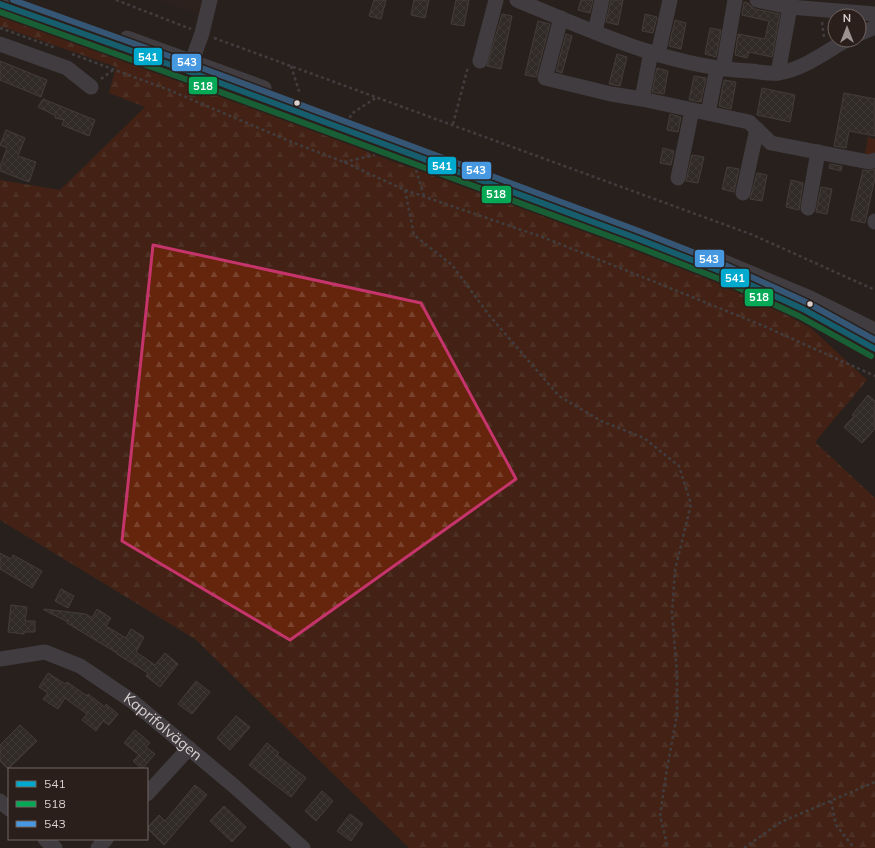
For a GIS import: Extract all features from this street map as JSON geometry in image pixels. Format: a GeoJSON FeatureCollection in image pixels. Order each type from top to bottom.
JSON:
{"type":"FeatureCollection","features":[{"type":"Feature","properties":{"kind":"street"},"geometry":{"type":"LineString","coordinates":[[21,0],[720,271],[802,309],[875,348]]}},
{"type":"Feature","properties":{"kind":"street"},"geometry":{"type":"LineString","coordinates":[[190,66],[202,33],[210,0]]}},
{"type":"Feature","properties":{"kind":"street"},"geometry":{"type":"LineString","coordinates":[[480,61],[496,0]]}},
{"type":"Feature","properties":{"kind":"street"},"geometry":{"type":"LineString","coordinates":[[517,0],[596,32],[669,58],[731,71],[778,72],[799,66],[833,48]]}},
{"type":"Feature","properties":{"kind":"street"},"geometry":{"type":"LineString","coordinates":[[596,32],[602,0]]}},
{"type":"Feature","properties":{"kind":"street"},"geometry":{"type":"LineString","coordinates":[[642,99],[670,0]]}},
{"type":"Feature","properties":{"kind":"street"},"geometry":{"type":"LineString","coordinates":[[708,113],[720,68],[735,0]]}},
{"type":"Feature","properties":{"kind":"street"},"geometry":{"type":"LineString","coordinates":[[762,1],[790,7],[875,14]]}},
{"type":"Feature","properties":{"kind":"street"},"geometry":{"type":"LineString","coordinates":[[0,4],[190,66],[726,262],[810,298],[875,330]]}},
{"type":"Feature","properties":{"kind":"street"},"geometry":{"type":"LineString","coordinates":[[778,72],[790,7]]}},
{"type":"Feature","properties":{"kind":"street"},"geometry":{"type":"LineString","coordinates":[[561,18],[545,78],[611,94],[642,99],[749,122],[771,143],[870,162],[875,160]]}},
{"type":"Feature","properties":{"kind":"street"},"geometry":{"type":"LineString","coordinates":[[0,44],[67,68],[91,87]]}},
{"type":"Feature","properties":{"kind":"street"},"geometry":{"type":"LineString","coordinates":[[678,178],[692,110]]}},
{"type":"Feature","properties":{"kind":"street"},"geometry":{"type":"LineString","coordinates":[[743,193],[757,129]]}},
{"type":"Feature","properties":{"kind":"street"},"geometry":{"type":"LineString","coordinates":[[808,208],[818,152]]}},
{"type":"Feature","properties":{"kind":"street","name":"Kaprifolvägen"},"geometry":{"type":"LineString","coordinates":[[0,659],[45,652],[80,666],[132,701],[234,786],[303,848]]}},
{"type":"Feature","properties":{"kind":"street"},"geometry":{"type":"LineString","coordinates":[[148,793],[189,748]]}},
{"type":"Feature","properties":{"kind":"street"},"geometry":{"type":"LineString","coordinates":[[0,802],[8,808]]}},
{"type":"Feature","properties":{"kind":"street"},"geometry":{"type":"LineString","coordinates":[[47,840],[55,848]]}},
{"type":"Feature","properties":{"kind":"street"},"geometry":{"type":"LineString","coordinates":[[98,848],[105,840]]}},
{"type":"Feature","properties":{"kind":"path"},"geometry":{"type":"LineString","coordinates":[[116,0],[291,66],[753,235],[875,290]]}},
{"type":"Feature","properties":{"kind":"path"},"geometry":{"type":"LineString","coordinates":[[821,9],[826,52]]}},
{"type":"Feature","properties":{"kind":"path"},"geometry":{"type":"LineString","coordinates":[[0,28],[58,49]]}},
{"type":"Feature","properties":{"kind":"path"},"geometry":{"type":"LineString","coordinates":[[65,51],[169,90],[294,144],[344,162],[405,190],[545,238],[643,277],[766,327],[875,376]]}},
{"type":"Feature","properties":{"kind":"path"},"geometry":{"type":"LineString","coordinates":[[291,66],[300,94]]}},
{"type":"Feature","properties":{"kind":"path"},"geometry":{"type":"LineString","coordinates":[[351,114],[377,97]]}},
{"type":"Feature","properties":{"kind":"path"},"geometry":{"type":"LineString","coordinates":[[344,162],[373,156],[379,153]]}},
{"type":"Feature","properties":{"kind":"path"},"geometry":{"type":"LineString","coordinates":[[416,167],[424,196]]}},
{"type":"Feature","properties":{"kind":"path"},"geometry":{"type":"LineString","coordinates":[[405,190],[414,235],[452,265],[489,314],[559,396],[601,421],[644,438],[679,466],[691,504],[675,570],[672,613],[677,674],[677,715],[660,816],[668,848]]}},
{"type":"Feature","properties":{"kind":"path"},"geometry":{"type":"LineString","coordinates":[[744,848],[781,822],[875,782]]}},
{"type":"Feature","properties":{"kind":"path"},"geometry":{"type":"LineString","coordinates":[[830,801],[836,825],[854,848]]}},
{"type":"Feature","properties":{"kind":"highlighted area"},"geometry":{"type":"Polygon","coordinates":[[[153,245],[421,303],[516,479],[290,640],[122,541],[153,245]]]}},
{"type":"Feature","properties":{"kind":"shaded area"},"geometry":{"type":"Polygon","coordinates":[[[159,0],[208,0],[204,16],[159,0]]]}},
{"type":"Feature","properties":{"kind":"green space"},"geometry":{"type":"Polygon","coordinates":[[[0,9],[41,23],[168,73],[340,134],[341,139],[372,154],[411,168],[420,167],[437,170],[595,227],[719,278],[811,328],[867,380],[815,442],[875,498],[875,848],[409,848],[195,639],[0,520],[0,180],[60,190],[145,107],[109,93],[116,67],[0,26],[0,9]]]}},
{"type":"Feature","properties":{"kind":"green space"},"geometry":{"type":"Polygon","coordinates":[[[868,137],[875,139],[875,153],[869,156],[865,155],[868,137]]]}},
{"type":"Feature","properties":{"kind":"building"},"geometry":{"type":"Polygon","coordinates":[[[374,0],[386,0],[381,19],[369,16],[374,0]]]}},
{"type":"Feature","properties":{"kind":"building"},"geometry":{"type":"Polygon","coordinates":[[[414,0],[429,0],[425,18],[411,15],[414,0]]]}},
{"type":"Feature","properties":{"kind":"building"},"geometry":{"type":"Polygon","coordinates":[[[456,0],[469,0],[464,26],[451,24],[456,0]]]}},
{"type":"Feature","properties":{"kind":"building"},"geometry":{"type":"Polygon","coordinates":[[[581,0],[593,0],[590,13],[578,10],[581,0]]]}},
{"type":"Feature","properties":{"kind":"building"},"geometry":{"type":"Polygon","coordinates":[[[611,0],[623,0],[618,25],[606,22],[611,0]]]}},
{"type":"Feature","properties":{"kind":"building"},"geometry":{"type":"Polygon","coordinates":[[[744,2],[748,3],[755,9],[780,14],[772,57],[749,52],[747,58],[735,55],[738,34],[765,39],[769,21],[742,15],[744,2]]]}},
{"type":"Feature","properties":{"kind":"building"},"geometry":{"type":"Polygon","coordinates":[[[502,14],[512,16],[501,69],[487,66],[502,14]]]}},
{"type":"Feature","properties":{"kind":"building"},"geometry":{"type":"Polygon","coordinates":[[[645,14],[657,17],[653,33],[642,31],[645,14]]]}},
{"type":"Feature","properties":{"kind":"building"},"geometry":{"type":"Polygon","coordinates":[[[675,20],[686,23],[681,49],[669,46],[675,20]]]}},
{"type":"Feature","properties":{"kind":"building"},"geometry":{"type":"Polygon","coordinates":[[[538,21],[550,24],[536,77],[525,75],[538,21]]]}},
{"type":"Feature","properties":{"kind":"building"},"geometry":{"type":"Polygon","coordinates":[[[710,28],[721,30],[716,57],[705,54],[710,28]]]}},
{"type":"Feature","properties":{"kind":"building"},"geometry":{"type":"Polygon","coordinates":[[[566,34],[572,36],[562,73],[556,71],[566,34]]]}},
{"type":"Feature","properties":{"kind":"building"},"geometry":{"type":"Polygon","coordinates":[[[617,54],[627,57],[620,86],[609,84],[617,54]]]}},
{"type":"Feature","properties":{"kind":"building"},"geometry":{"type":"Polygon","coordinates":[[[0,61],[47,80],[41,97],[0,80],[0,61]]]}},
{"type":"Feature","properties":{"kind":"building"},"geometry":{"type":"Polygon","coordinates":[[[657,68],[668,71],[664,94],[652,92],[657,68]]]}},
{"type":"Feature","properties":{"kind":"building"},"geometry":{"type":"Polygon","coordinates":[[[694,76],[706,78],[701,102],[689,100],[694,76]]]}},
{"type":"Feature","properties":{"kind":"building"},"geometry":{"type":"Polygon","coordinates":[[[724,80],[736,82],[731,109],[719,106],[724,80]]]}},
{"type":"Feature","properties":{"kind":"building"},"geometry":{"type":"Polygon","coordinates":[[[762,88],[795,95],[790,122],[757,115],[762,88]]]}},
{"type":"Feature","properties":{"kind":"building"},"geometry":{"type":"Polygon","coordinates":[[[844,93],[875,99],[875,136],[849,131],[846,148],[834,146],[844,93]]]}},
{"type":"Feature","properties":{"kind":"building"},"geometry":{"type":"Polygon","coordinates":[[[43,99],[95,120],[89,136],[62,125],[64,120],[55,118],[56,116],[38,107],[43,99]]]}},
{"type":"Feature","properties":{"kind":"building"},"geometry":{"type":"Polygon","coordinates":[[[670,114],[681,117],[678,132],[667,130],[670,114]]]}},
{"type":"Feature","properties":{"kind":"building"},"geometry":{"type":"Polygon","coordinates":[[[6,130],[25,138],[18,156],[36,162],[29,182],[0,171],[0,166],[7,148],[0,145],[6,130]]]}},
{"type":"Feature","properties":{"kind":"building"},"geometry":{"type":"Polygon","coordinates":[[[663,148],[674,151],[671,165],[660,163],[663,148]]]}},
{"type":"Feature","properties":{"kind":"building"},"geometry":{"type":"Polygon","coordinates":[[[692,155],[704,157],[698,183],[686,181],[692,155]]]}},
{"type":"Feature","properties":{"kind":"building"},"geometry":{"type":"Polygon","coordinates":[[[830,164],[842,166],[841,171],[829,168],[830,164]]]}},
{"type":"Feature","properties":{"kind":"building"},"geometry":{"type":"Polygon","coordinates":[[[727,167],[739,169],[734,192],[722,189],[727,167]]]}},
{"type":"Feature","properties":{"kind":"building"},"geometry":{"type":"Polygon","coordinates":[[[875,169],[875,178],[865,223],[851,220],[863,170],[868,171],[875,169]]]}},
{"type":"Feature","properties":{"kind":"building"},"geometry":{"type":"Polygon","coordinates":[[[757,173],[767,175],[762,201],[750,199],[757,173]]]}},
{"type":"Feature","properties":{"kind":"building"},"geometry":{"type":"Polygon","coordinates":[[[791,180],[803,183],[799,210],[786,207],[791,180]]]}},
{"type":"Feature","properties":{"kind":"building"},"geometry":{"type":"Polygon","coordinates":[[[821,187],[832,189],[827,214],[816,212],[821,187]]]}},
{"type":"Feature","properties":{"kind":"building"},"geometry":{"type":"Polygon","coordinates":[[[868,395],[875,401],[875,429],[862,443],[844,427],[854,416],[852,415],[868,395]]]}},
{"type":"Feature","properties":{"kind":"building"},"geometry":{"type":"Polygon","coordinates":[[[0,553],[11,559],[13,555],[42,571],[32,588],[0,569],[0,553]]]}},
{"type":"Feature","properties":{"kind":"building"},"geometry":{"type":"Polygon","coordinates":[[[61,589],[74,596],[68,608],[55,601],[61,589]]]}},
{"type":"Feature","properties":{"kind":"building"},"geometry":{"type":"Polygon","coordinates":[[[11,605],[27,607],[25,621],[35,621],[35,632],[24,632],[24,634],[8,632],[11,605]]]}},
{"type":"Feature","properties":{"kind":"building"},"geometry":{"type":"Polygon","coordinates":[[[44,609],[86,614],[92,618],[97,609],[111,618],[106,626],[126,638],[131,629],[144,637],[136,652],[155,665],[165,653],[178,664],[160,687],[146,676],[148,673],[67,623],[68,622],[44,609]]]}},
{"type":"Feature","properties":{"kind":"building"},"geometry":{"type":"Polygon","coordinates":[[[48,673],[65,684],[67,682],[87,696],[88,694],[105,707],[106,704],[118,714],[109,725],[103,721],[96,731],[82,720],[87,714],[65,698],[58,709],[43,699],[48,693],[39,687],[48,673]]]}},
{"type":"Feature","properties":{"kind":"building"},"geometry":{"type":"Polygon","coordinates":[[[196,681],[210,692],[192,714],[178,704],[196,681]]]}},
{"type":"Feature","properties":{"kind":"building"},"geometry":{"type":"Polygon","coordinates":[[[236,716],[250,727],[230,750],[217,738],[236,716]]]}},
{"type":"Feature","properties":{"kind":"building"},"geometry":{"type":"Polygon","coordinates":[[[20,725],[37,741],[8,769],[0,761],[0,745],[20,725]]]}},
{"type":"Feature","properties":{"kind":"building"},"geometry":{"type":"Polygon","coordinates":[[[135,730],[150,743],[146,747],[155,754],[143,768],[141,768],[133,761],[139,755],[124,743],[135,730]]]}},
{"type":"Feature","properties":{"kind":"building"},"geometry":{"type":"Polygon","coordinates":[[[267,743],[279,753],[277,755],[306,778],[291,797],[249,765],[267,743]]]}},
{"type":"Feature","properties":{"kind":"building"},"geometry":{"type":"Polygon","coordinates":[[[195,785],[207,795],[164,845],[148,829],[148,827],[159,815],[165,821],[195,785]]]}},
{"type":"Feature","properties":{"kind":"building"},"geometry":{"type":"Polygon","coordinates":[[[322,791],[333,801],[316,821],[305,811],[322,791]]]}},
{"type":"Feature","properties":{"kind":"building"},"geometry":{"type":"Polygon","coordinates":[[[224,806],[246,827],[232,842],[210,821],[224,806]]]}},
{"type":"Feature","properties":{"kind":"building"},"geometry":{"type":"Polygon","coordinates":[[[350,814],[363,824],[351,841],[337,831],[350,814]]]}},
{"type":"Feature","properties":{"kind":"transit line","name":"543"},"geometry":{"type":"LineString","coordinates":[[13,0],[191,64],[639,231],[723,264],[806,302],[875,340]]}},
{"type":"Feature","properties":{"kind":"transit line","name":"541"},"geometry":{"type":"LineString","coordinates":[[0,4],[188,71],[636,238],[720,271],[803,309],[875,349]]}},
{"type":"Feature","properties":{"kind":"transit line","name":"518"},"geometry":{"type":"LineString","coordinates":[[0,12],[633,245],[717,278],[799,316],[871,356]]}}]}
